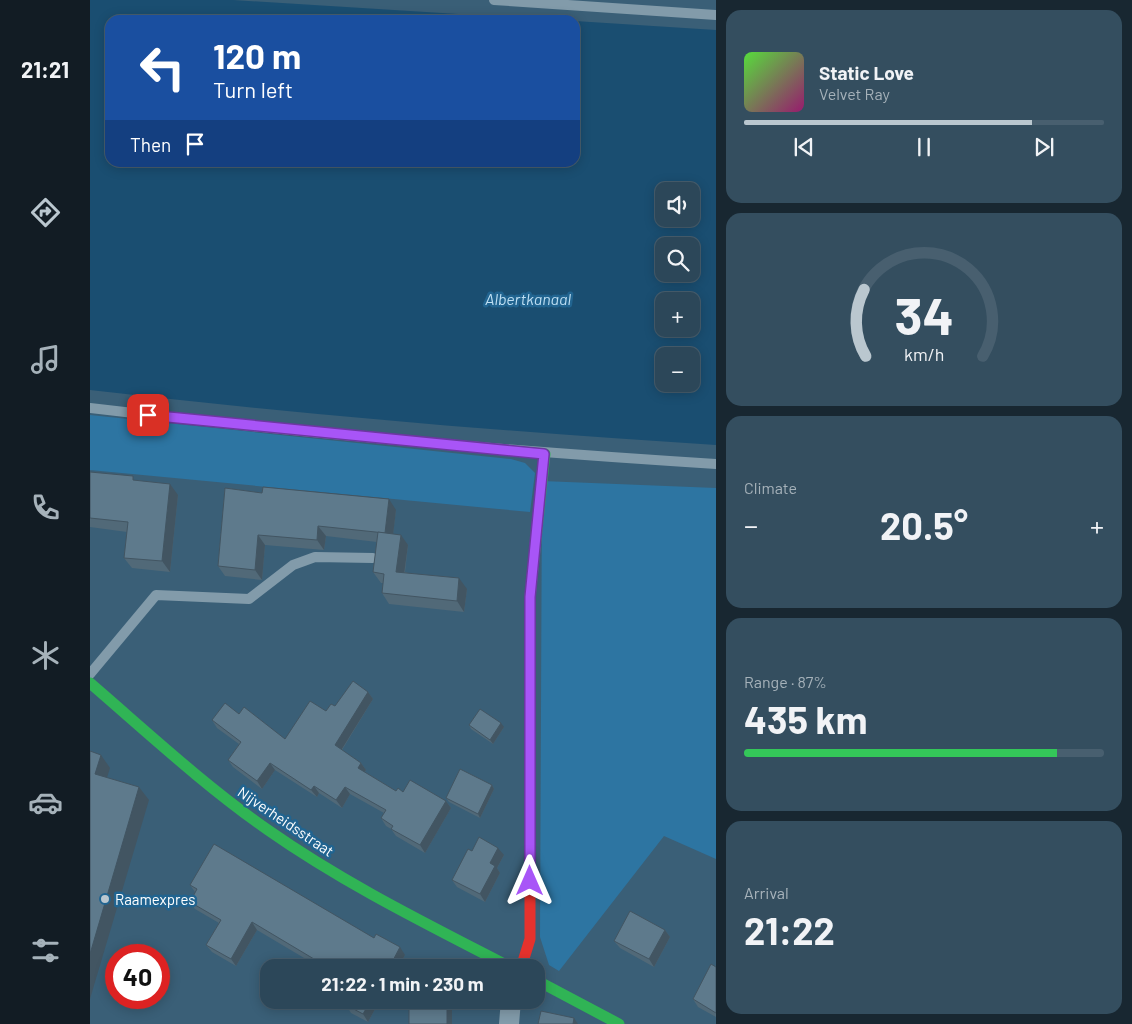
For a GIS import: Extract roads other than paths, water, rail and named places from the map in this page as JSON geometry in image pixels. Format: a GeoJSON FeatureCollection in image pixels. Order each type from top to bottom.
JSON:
{"type":"FeatureCollection","features":[{"type":"Feature","properties":{"kind":"street"},"geometry":{"type":"LineString","coordinates":[[524,959],[530,939],[530,597],[544,454]]}},
{"type":"Feature","properties":{"kind":"street","name":"Nijverheidsstraat"},"geometry":{"type":"LineString","coordinates":[[90,683],[232,803],[296,850],[418,919],[495,959]]}},
{"type":"Feature","properties":{"kind":"street"},"geometry":{"type":"LineString","coordinates":[[545,985],[619,1024]]}},
{"type":"Feature","properties":{"kind":"street"},"geometry":{"type":"LineString","coordinates":[[509,1024],[510,1009]]}},
{"type":"Feature","properties":{"kind":"lane"},"geometry":{"type":"LineString","coordinates":[[494,0],[716,15]]}},
{"type":"Feature","properties":{"kind":"lane"},"geometry":{"type":"LineString","coordinates":[[90,408],[206,422],[544,454],[716,464]]}},
{"type":"Feature","properties":{"kind":"lane"},"geometry":{"type":"LineString","coordinates":[[90,674],[156,595],[249,600],[293,565],[315,557],[373,558]]}},
{"type":"Feature","properties":{"kind":"water","name":"Albertkanaal"},"geometry":{"type":"Polygon","coordinates":[[[90,0],[233,0],[473,15],[105,15],[105,167],[580,167],[580,21],[716,30],[716,445],[403,422],[90,390],[90,0]]]}},
{"type":"Feature","properties":{"kind":"place","name":"Raamexpres"},"geometry":{"type":"Point","coordinates":[105,899]}}]}
